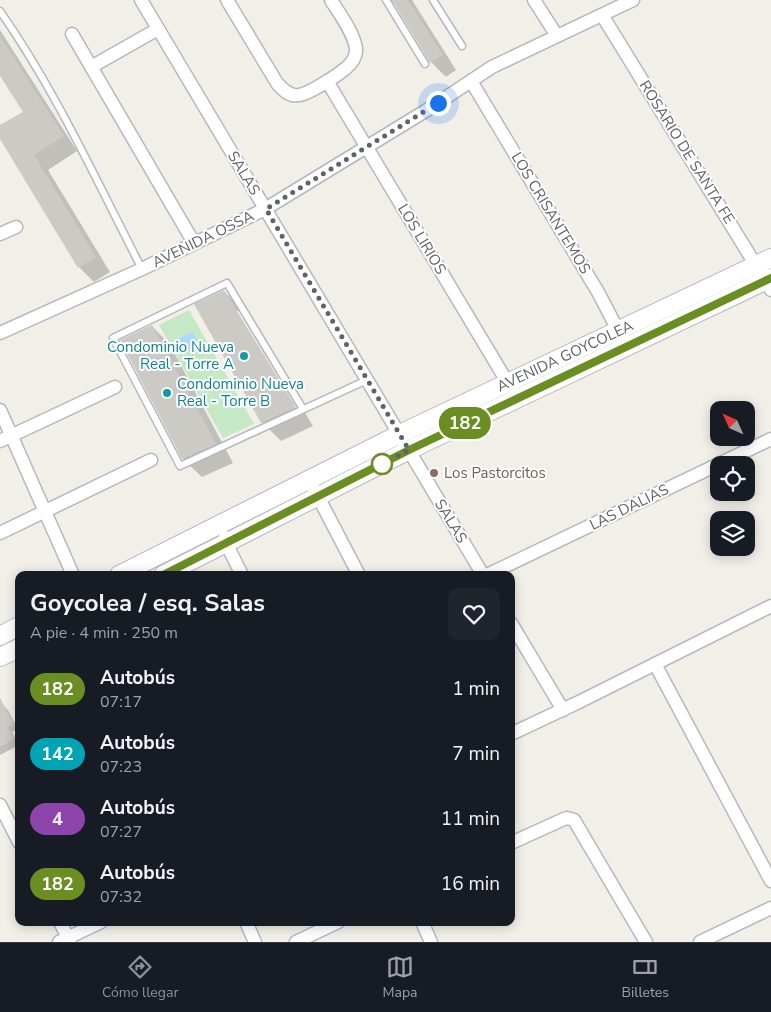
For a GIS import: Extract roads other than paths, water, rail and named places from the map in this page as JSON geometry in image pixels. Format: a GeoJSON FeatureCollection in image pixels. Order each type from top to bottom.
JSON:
{"type":"FeatureCollection","features":[{"type":"Feature","properties":{"kind":"street","name":"SALAS"},"geometry":{"type":"LineString","coordinates":[[141,0],[481,571]]}},
{"type":"Feature","properties":{"kind":"street"},"geometry":{"type":"LineString","coordinates":[[227,0],[277,83],[287,93],[300,96],[346,68],[356,53],[351,34],[331,0]]}},
{"type":"Feature","properties":{"kind":"street"},"geometry":{"type":"LineString","coordinates":[[534,0],[557,36]]}},
{"type":"Feature","properties":{"kind":"street","name":"AVENIDA OSSA"},"geometry":{"type":"LineString","coordinates":[[0,333],[142,269],[266,209],[367,148],[505,59],[633,0]]}},
{"type":"Feature","properties":{"kind":"street","name":"ROSARIO DE SANTA FE"},"geometry":{"type":"LineString","coordinates":[[602,15],[764,262],[769,283]]}},
{"type":"Feature","properties":{"kind":"street"},"geometry":{"type":"LineString","coordinates":[[91,67],[158,29]]}},
{"type":"Feature","properties":{"kind":"street"},"geometry":{"type":"LineString","coordinates":[[72,34],[194,244]]}},
{"type":"Feature","properties":{"kind":"street","name":"LOS LIRIOS"},"geometry":{"type":"LineString","coordinates":[[327,81],[512,391]]}},
{"type":"Feature","properties":{"kind":"street","name":"LOS CRISANTEMOS"},"geometry":{"type":"LineString","coordinates":[[471,81],[598,292],[626,347]]}},
{"type":"Feature","properties":{"kind":"street"},"geometry":{"type":"LineString","coordinates":[[0,234],[16,227]]}},
{"type":"Feature","properties":{"kind":"street","name":"AVENIDA GOYCOLEA"},"geometry":{"type":"LineString","coordinates":[[171,571],[409,450],[619,331],[764,262]]}},
{"type":"Feature","properties":{"kind":"street","name":"AVENIDA GOYCOLEA"},"geometry":{"type":"LineString","coordinates":[[129,571],[400,434],[626,347],[769,283]]}},
{"type":"Feature","properties":{"kind":"street"},"geometry":{"type":"LineString","coordinates":[[6,439],[114,387]]}},
{"type":"Feature","properties":{"kind":"street"},"geometry":{"type":"LineString","coordinates":[[0,410],[6,439],[45,512],[71,571]]}},
{"type":"Feature","properties":{"kind":"street","name":"LAS DALIAS"},"geometry":{"type":"LineString","coordinates":[[495,571],[771,439]]}},
{"type":"Feature","properties":{"kind":"street"},"geometry":{"type":"LineString","coordinates":[[0,533],[151,460]]}},
{"type":"Feature","properties":{"kind":"street"},"geometry":{"type":"LineString","coordinates":[[309,480],[357,571]]}},
{"type":"Feature","properties":{"kind":"street"},"geometry":{"type":"LineString","coordinates":[[223,523],[226,543],[240,571]]}},
{"type":"Feature","properties":{"kind":"street"},"geometry":{"type":"LineString","coordinates":[[515,732],[771,606]]}},
{"type":"Feature","properties":{"kind":"street"},"geometry":{"type":"LineString","coordinates":[[0,636],[15,628]]}},
{"type":"Feature","properties":{"kind":"street"},"geometry":{"type":"LineString","coordinates":[[515,630],[563,710]]}},
{"type":"Feature","properties":{"kind":"street"},"geometry":{"type":"LineString","coordinates":[[0,657],[15,650]]}},
{"type":"Feature","properties":{"kind":"street"},"geometry":{"type":"LineString","coordinates":[[655,664],[771,881]]}},
{"type":"Feature","properties":{"kind":"street"},"geometry":{"type":"LineString","coordinates":[[0,805],[15,834]]}},
{"type":"Feature","properties":{"kind":"street"},"geometry":{"type":"LineString","coordinates":[[515,841],[564,818],[574,820],[646,942]]}},
{"type":"Feature","properties":{"kind":"street"},"geometry":{"type":"LineString","coordinates":[[700,942],[771,908]]}},
{"type":"Feature","properties":{"kind":"street"},"geometry":{"type":"LineString","coordinates":[[61,926],[66,941],[94,926]]}},
{"type":"Feature","properties":{"kind":"street"},"geometry":{"type":"LineString","coordinates":[[248,926],[255,942]]}},
{"type":"Feature","properties":{"kind":"street"},"geometry":{"type":"LineString","coordinates":[[296,942],[330,926]]}},
{"type":"Feature","properties":{"kind":"street"},"geometry":{"type":"LineString","coordinates":[[424,926],[431,942]]}},
{"type":"Feature","properties":{"kind":"lane"},"geometry":{"type":"LineString","coordinates":[[386,0],[425,64]]}},
{"type":"Feature","properties":{"kind":"lane"},"geometry":{"type":"LineString","coordinates":[[433,0],[462,46]]}},
{"type":"Feature","properties":{"kind":"lane"},"geometry":{"type":"LineString","coordinates":[[0,11],[18,36],[63,116],[142,269]]}},
{"type":"Feature","properties":{"kind":"lane"},"geometry":{"type":"LineString","coordinates":[[304,409],[227,284],[113,338],[180,466],[304,409],[367,380]]}},
{"type":"Feature","properties":{"kind":"water"},"geometry":{"type":"Polygon","coordinates":[[[193,332],[199,345],[184,353],[176,340],[193,332]]]}},
{"type":"Feature","properties":{"kind":"place","name":"Condominio Nueva Real - Torre A"},"geometry":{"type":"Point","coordinates":[244,356]}},
{"type":"Feature","properties":{"kind":"place","name":"Condominio Nueva Real - Torre B"},"geometry":{"type":"Point","coordinates":[167,393]}},
{"type":"Feature","properties":{"kind":"place","name":"Los Pastorcitos"},"geometry":{"type":"Point","coordinates":[434,473]}}]}
